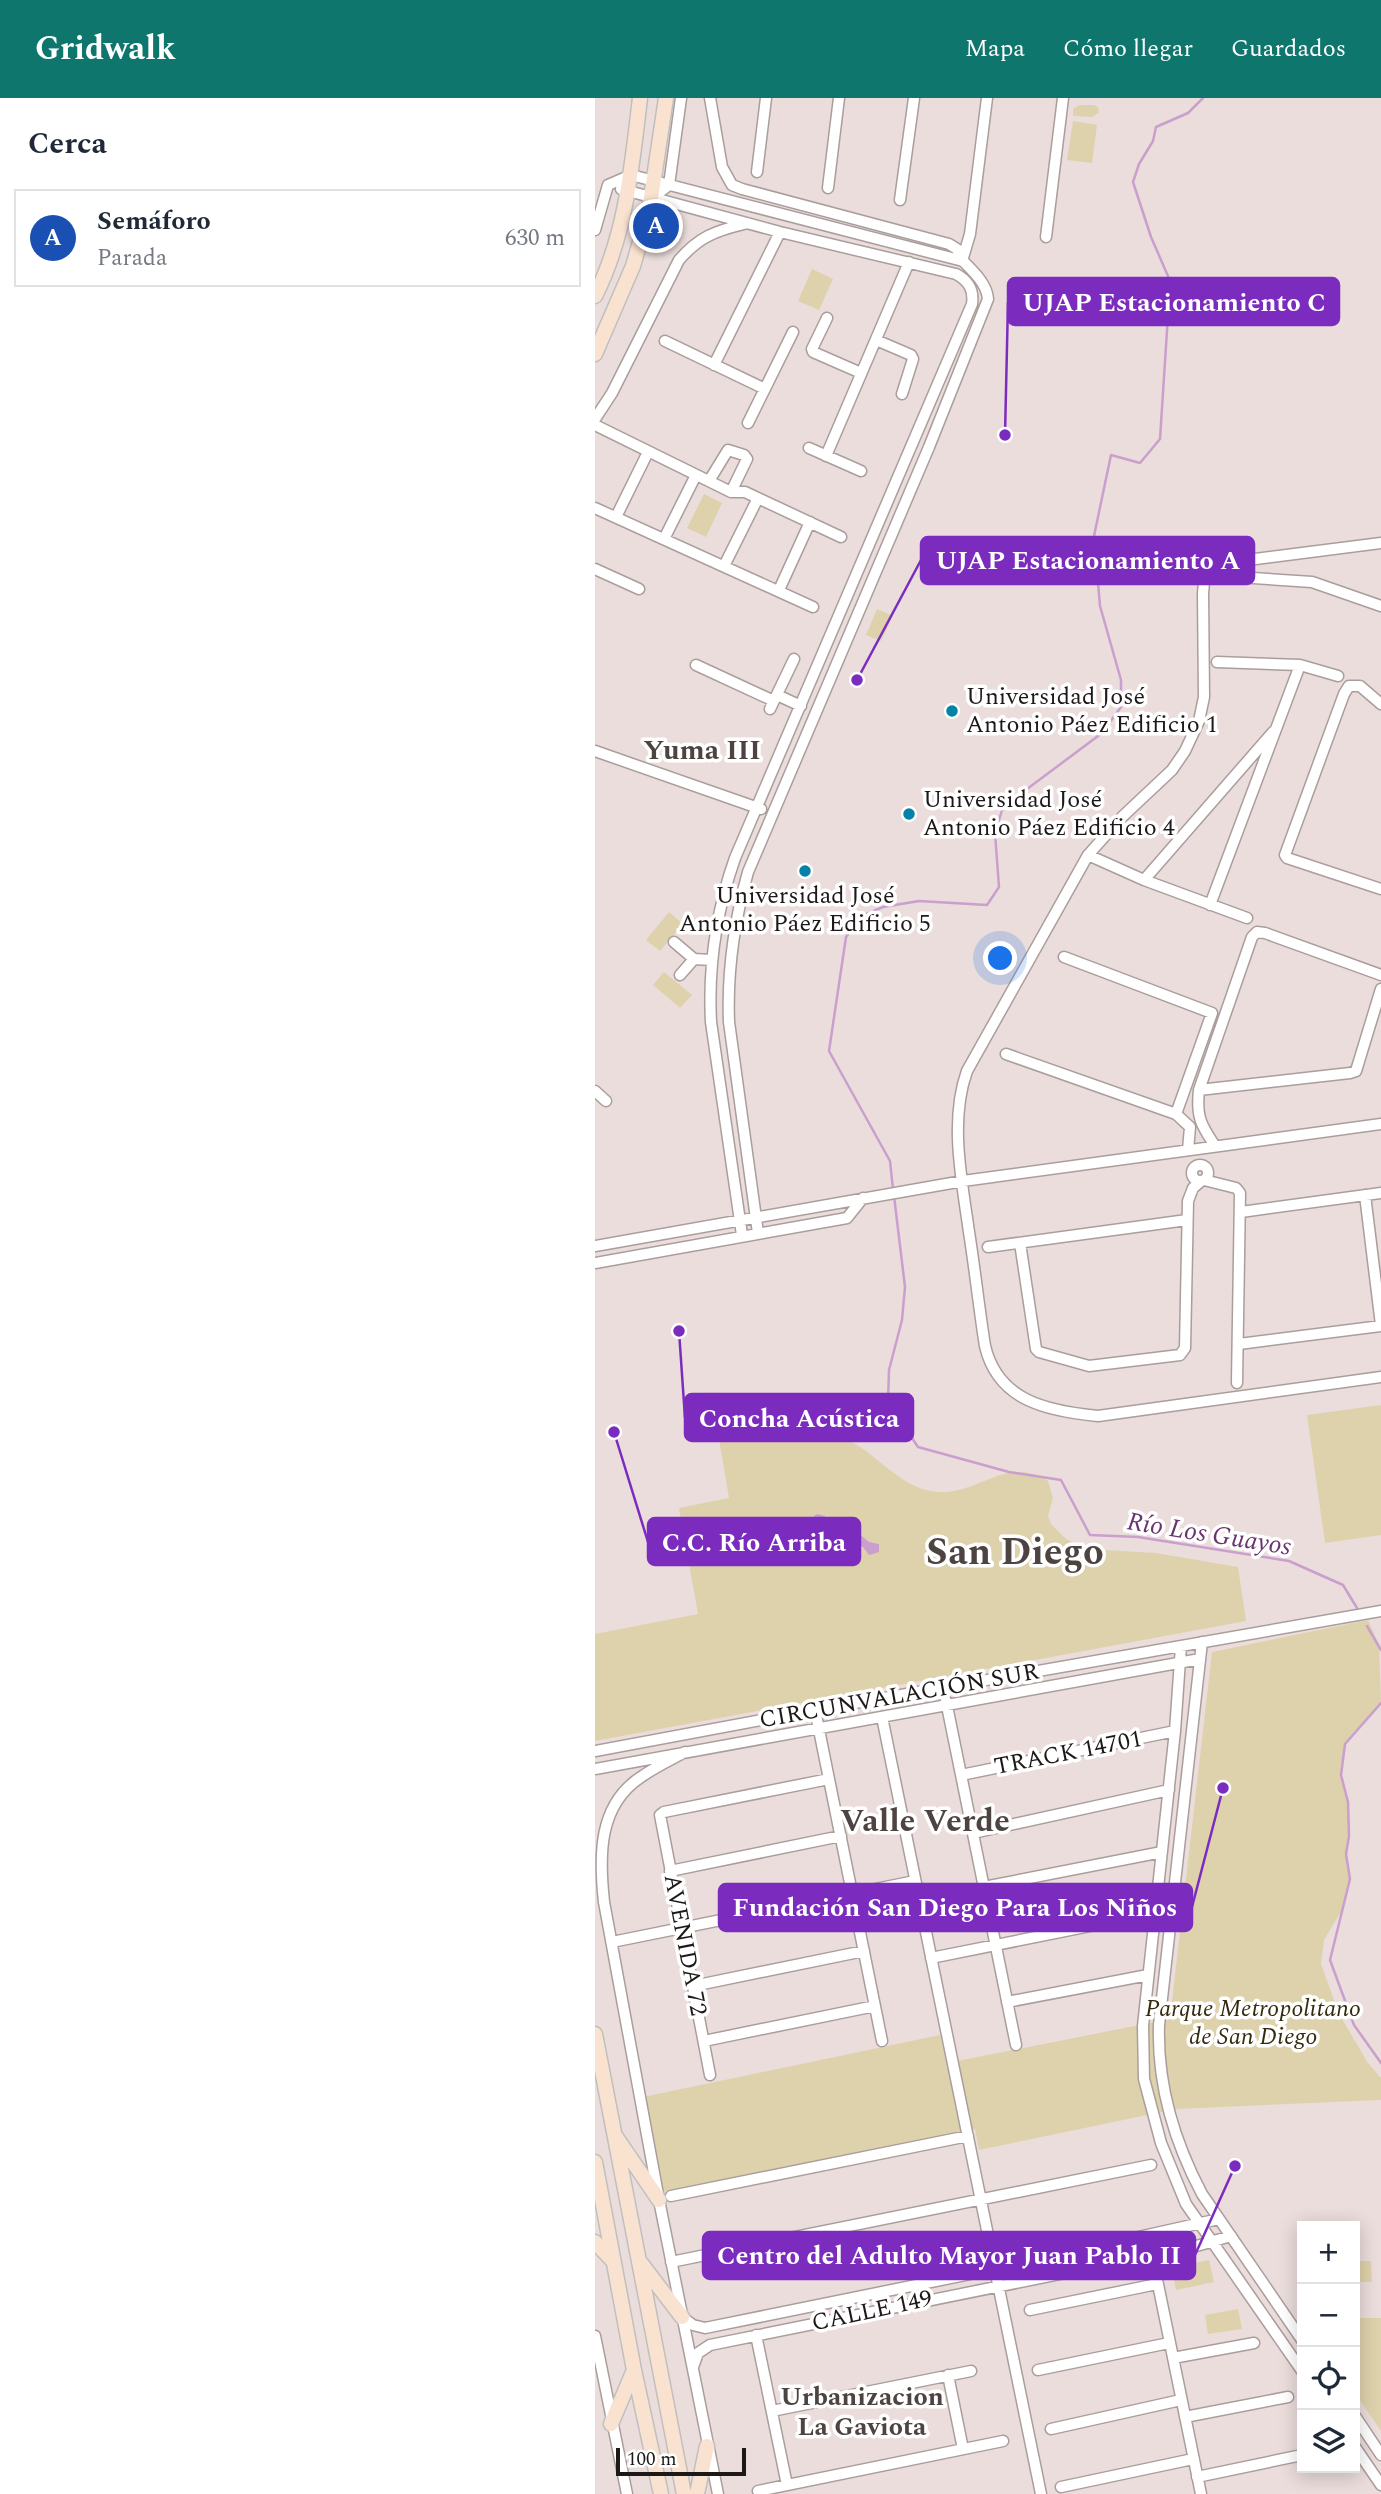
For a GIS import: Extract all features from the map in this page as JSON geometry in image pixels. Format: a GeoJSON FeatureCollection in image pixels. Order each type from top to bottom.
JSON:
{"type":"FeatureCollection","features":[{"type":"Feature","properties":{"kind":"main road"},"geometry":{"type":"LineString","coordinates":[[595,296],[615,248],[631,175],[640,98]]}},
{"type":"Feature","properties":{"kind":"main road"},"geometry":{"type":"LineString","coordinates":[[595,354],[633,266],[652,198],[662,183],[666,98]]}},
{"type":"Feature","properties":{"kind":"main road"},"geometry":{"type":"LineString","coordinates":[[595,2034],[684,2494]]}},
{"type":"Feature","properties":{"kind":"main road"},"geometry":{"type":"LineString","coordinates":[[613,2132],[665,2198]]}},
{"type":"Feature","properties":{"kind":"main road"},"geometry":{"type":"LineString","coordinates":[[595,2162],[660,2494]]}},
{"type":"Feature","properties":{"kind":"main road"},"geometry":{"type":"LineString","coordinates":[[595,2242],[613,2261]]}},
{"type":"Feature","properties":{"kind":"main road"},"geometry":{"type":"LineString","coordinates":[[638,2258],[682,2317]]}},
{"type":"Feature","properties":{"kind":"main road"},"geometry":{"type":"LineString","coordinates":[[611,2424],[634,2370]]}},
{"type":"Feature","properties":{"kind":"main road"},"geometry":{"type":"LineString","coordinates":[[697,2494],[707,2446]]}},
{"type":"Feature","properties":{"kind":"street"},"geometry":{"type":"LineString","coordinates":[[662,183],[681,98]]}},
{"type":"Feature","properties":{"kind":"street"},"geometry":{"type":"LineString","coordinates":[[710,98],[722,167],[732,185],[742,190],[950,244],[957,249],[963,261],[984,286],[988,299],[929,447],[748,872],[736,916],[728,990],[729,1022],[758,1233]]}},
{"type":"Feature","properties":{"kind":"street"},"geometry":{"type":"LineString","coordinates":[[757,172],[766,98]]}},
{"type":"Feature","properties":{"kind":"street"},"geometry":{"type":"LineString","coordinates":[[828,188],[839,98]]}},
{"type":"Feature","properties":{"kind":"street"},"geometry":{"type":"LineString","coordinates":[[900,200],[913,98]]}},
{"type":"Feature","properties":{"kind":"street"},"geometry":{"type":"LineString","coordinates":[[956,274],[963,261],[970,234],[987,98]]}},
{"type":"Feature","properties":{"kind":"street"},"geometry":{"type":"LineString","coordinates":[[1046,237],[1063,98]]}},
{"type":"Feature","properties":{"kind":"street"},"geometry":{"type":"LineString","coordinates":[[595,230],[608,186],[631,175],[963,261]]}},
{"type":"Feature","properties":{"kind":"street"},"geometry":{"type":"LineString","coordinates":[[608,186],[747,224],[956,274],[964,278],[973,293],[972,304],[726,882],[717,916],[709,987],[711,1022],[742,1235]]}},
{"type":"Feature","properties":{"kind":"street"},"geometry":{"type":"LineString","coordinates":[[595,419],[612,393],[679,260],[693,244],[711,234],[747,224]]}},
{"type":"Feature","properties":{"kind":"street"},"geometry":{"type":"LineString","coordinates":[[715,365],[780,232]]}},
{"type":"Feature","properties":{"kind":"street"},"geometry":{"type":"LineString","coordinates":[[826,456],[909,262]]}},
{"type":"Feature","properties":{"kind":"street"},"geometry":{"type":"LineString","coordinates":[[827,318],[813,352],[862,373]]}},
{"type":"Feature","properties":{"kind":"street"},"geometry":{"type":"LineString","coordinates":[[748,424],[793,332]]}},
{"type":"Feature","properties":{"kind":"street"},"geometry":{"type":"LineString","coordinates":[[876,340],[911,355],[913,359],[902,394]]}},
{"type":"Feature","properties":{"kind":"street"},"geometry":{"type":"LineString","coordinates":[[665,341],[765,389]]}},
{"type":"Feature","properties":{"kind":"street"},"geometry":{"type":"LineString","coordinates":[[595,425],[731,492],[745,492],[841,537]]}},
{"type":"Feature","properties":{"kind":"street"},"geometry":{"type":"LineString","coordinates":[[809,448],[861,471]]}},
{"type":"Feature","properties":{"kind":"street"},"geometry":{"type":"LineString","coordinates":[[709,481],[728,450],[744,455],[746,464],[731,492]]}},
{"type":"Feature","properties":{"kind":"street"},"geometry":{"type":"LineString","coordinates":[[616,517],[648,452]]}},
{"type":"Feature","properties":{"kind":"street"},"geometry":{"type":"LineString","coordinates":[[664,539],[697,475]]}},
{"type":"Feature","properties":{"kind":"street"},"geometry":{"type":"LineString","coordinates":[[724,566],[758,498]]}},
{"type":"Feature","properties":{"kind":"street"},"geometry":{"type":"LineString","coordinates":[[595,508],[813,607]]}},
{"type":"Feature","properties":{"kind":"street"},"geometry":{"type":"LineString","coordinates":[[779,590],[810,522]]}},
{"type":"Feature","properties":{"kind":"street"},"geometry":{"type":"LineString","coordinates":[[1381,543],[1208,565],[1205,569],[1204,697],[1199,721],[1185,751],[1172,770],[1122,817],[1089,855],[967,1071],[961,1088],[958,1111],[963,1181],[985,1346],[997,1377],[1010,1392],[1078,1414],[1098,1416],[1381,1377]]}},
{"type":"Feature","properties":{"kind":"street"},"geometry":{"type":"LineString","coordinates":[[595,569],[639,589]]}},
{"type":"Feature","properties":{"kind":"street"},"geometry":{"type":"LineString","coordinates":[[1223,576],[1312,582],[1381,606]]}},
{"type":"Feature","properties":{"kind":"street"},"geometry":{"type":"LineString","coordinates":[[829,641],[843,647]]}},
{"type":"Feature","properties":{"kind":"street"},"geometry":{"type":"LineString","coordinates":[[774,701],[794,659]]}},
{"type":"Feature","properties":{"kind":"street"},"geometry":{"type":"LineString","coordinates":[[1217,662],[1300,665],[1338,677]]}},
{"type":"Feature","properties":{"kind":"street"},"geometry":{"type":"LineString","coordinates":[[696,665],[774,701],[800,706]]}},
{"type":"Feature","properties":{"kind":"street"},"geometry":{"type":"LineString","coordinates":[[1210,905],[1300,665]]}},
{"type":"Feature","properties":{"kind":"street"},"geometry":{"type":"LineString","coordinates":[[1381,704],[1360,686],[1349,686],[1285,855],[1287,858],[1381,890]]}},
{"type":"Feature","properties":{"kind":"street"},"geometry":{"type":"LineString","coordinates":[[1144,880],[1277,726]]}},
{"type":"Feature","properties":{"kind":"street"},"geometry":{"type":"LineString","coordinates":[[595,751],[773,813]]}},
{"type":"Feature","properties":{"kind":"street"},"geometry":{"type":"LineString","coordinates":[[1089,855],[1144,880],[1247,918]]}},
{"type":"Feature","properties":{"kind":"street"},"geometry":{"type":"LineString","coordinates":[[1020,1242],[1036,1349],[1039,1352],[1089,1366],[1179,1355],[1185,1348],[1189,1196],[1208,1175],[1207,1170],[1199,1166],[1192,1149],[1199,1090],[1252,937],[1257,932],[1381,975]]}},
{"type":"Feature","properties":{"kind":"street"},"geometry":{"type":"LineString","coordinates":[[674,942],[694,959],[711,960]]}},
{"type":"Feature","properties":{"kind":"street"},"geometry":{"type":"LineString","coordinates":[[1064,957],[1212,1013],[1213,1017],[1176,1114]]}},
{"type":"Feature","properties":{"kind":"street"},"geometry":{"type":"LineString","coordinates":[[680,975],[694,959]]}},
{"type":"Feature","properties":{"kind":"street"},"geometry":{"type":"LineString","coordinates":[[1199,1090],[1350,1073],[1356,1070],[1381,989]]}},
{"type":"Feature","properties":{"kind":"street"},"geometry":{"type":"LineString","coordinates":[[1006,1054],[1176,1114],[1195,1126],[1215,1146]]}},
{"type":"Feature","properties":{"kind":"street"},"geometry":{"type":"LineString","coordinates":[[595,1091],[606,1101]]}},
{"type":"Feature","properties":{"kind":"street"},"geometry":{"type":"LineString","coordinates":[[595,1246],[963,1181],[1381,1124]]}},
{"type":"Feature","properties":{"kind":"street"},"geometry":{"type":"LineString","coordinates":[[1202,1181],[1236,1188],[1240,1193],[1237,1383]]}},
{"type":"Feature","properties":{"kind":"street"},"geometry":{"type":"LineString","coordinates":[[1241,1212],[1381,1193]]}},
{"type":"Feature","properties":{"kind":"street"},"geometry":{"type":"LineString","coordinates":[[1239,1344],[1381,1326],[1364,1195]]}},
{"type":"Feature","properties":{"kind":"street"},"geometry":{"type":"LineString","coordinates":[[595,1263],[847,1218],[863,1198]]}},
{"type":"Feature","properties":{"kind":"street"},"geometry":{"type":"LineString","coordinates":[[988,1247],[1187,1220]]}},
{"type":"Feature","properties":{"kind":"street","name":"CIRCUNVALACIÓN SUR"},"geometry":{"type":"LineString","coordinates":[[595,1751],[1381,1611]]}},
{"type":"Feature","properties":{"kind":"street"},"geometry":{"type":"LineString","coordinates":[[1202,1642],[1158,2036],[1160,2067],[1167,2106],[1180,2150],[1202,2194],[1297,2333]]}},
{"type":"Feature","properties":{"kind":"street"},"geometry":{"type":"LineString","coordinates":[[1181,1646],[1175,1731],[1142,2036],[1144,2079],[1151,2111],[1179,2188],[1199,2225],[1297,2364]]}},
{"type":"Feature","properties":{"kind":"street","name":"CIRCUNVALACIÓN SUR"},"geometry":{"type":"LineString","coordinates":[[595,1769],[1200,1659]]}},
{"type":"Feature","properties":{"kind":"street"},"geometry":{"type":"LineString","coordinates":[[943,1688],[1016,2045]]}},
{"type":"Feature","properties":{"kind":"street"},"geometry":{"type":"LineString","coordinates":[[815,1710],[882,2041]]}},
{"type":"Feature","properties":{"kind":"street"},"geometry":{"type":"LineString","coordinates":[[882,1717],[1041,2494]]}},
{"type":"Feature","properties":{"kind":"street","name":"TRACK 14701"},"geometry":{"type":"LineString","coordinates":[[961,1775],[1175,1731]]}},
{"type":"Feature","properties":{"kind":"street"},"geometry":{"type":"LineString","coordinates":[[685,1752],[639,1778],[622,1794],[609,1818],[602,1839],[600,1862],[604,1902],[665,2198],[671,2262],[718,2494]]}},
{"type":"Feature","properties":{"kind":"street","name":"AVENIDA 72"},"geometry":{"type":"LineString","coordinates":[[710,2075],[660,1815],[664,1812],[829,1779]]}},
{"type":"Feature","properties":{"kind":"street"},"geometry":{"type":"LineString","coordinates":[[973,1833],[1169,1790]]}},
{"type":"Feature","properties":{"kind":"street"},"geometry":{"type":"LineString","coordinates":[[670,1871],[841,1836]]}},
{"type":"Feature","properties":{"kind":"street"},"geometry":{"type":"LineString","coordinates":[[983,1886],[1162,1852]]}},
{"type":"Feature","properties":{"kind":"street"},"geometry":{"type":"LineString","coordinates":[[612,1942],[915,1881]]}},
{"type":"Feature","properties":{"kind":"street"},"geometry":{"type":"LineString","coordinates":[[931,1958],[1155,1913]]}},
{"type":"Feature","properties":{"kind":"street"},"geometry":{"type":"LineString","coordinates":[[693,1986],[864,1951]]}},
{"type":"Feature","properties":{"kind":"street"},"geometry":{"type":"LineString","coordinates":[[1007,2002],[1148,1975]]}},
{"type":"Feature","properties":{"kind":"street"},"geometry":{"type":"LineString","coordinates":[[704,2042],[875,2006]]}},
{"type":"Feature","properties":{"kind":"street"},"geometry":{"type":"LineString","coordinates":[[665,2198],[968,2136]]}},
{"type":"Feature","properties":{"kind":"street"},"geometry":{"type":"LineString","coordinates":[[671,2262],[1151,2165]]}},
{"type":"Feature","properties":{"kind":"street","name":"CALLE 149"},"geometry":{"type":"LineString","coordinates":[[682,2317],[693,2325],[705,2328],[995,2269],[1219,2219]]}},
{"type":"Feature","properties":{"kind":"street","name":"CALLE 149"},"geometry":{"type":"LineString","coordinates":[[692,2370],[698,2353],[703,2348],[1231,2236]]}},
{"type":"Feature","properties":{"kind":"street"},"geometry":{"type":"LineString","coordinates":[[1151,2255],[1201,2494]]}},
{"type":"Feature","properties":{"kind":"street"},"geometry":{"type":"LineString","coordinates":[[1030,2310],[1157,2284]]}},
{"type":"Feature","properties":{"kind":"street"},"geometry":{"type":"LineString","coordinates":[[756,2335],[787,2486]]}},
{"type":"Feature","properties":{"kind":"street"},"geometry":{"type":"LineString","coordinates":[[595,2336],[627,2494]]}},
{"type":"Feature","properties":{"kind":"street"},"geometry":{"type":"LineString","coordinates":[[1038,2370],[1169,2343]]}},
{"type":"Feature","properties":{"kind":"street"},"geometry":{"type":"LineString","coordinates":[[1173,2358],[1254,2343]]}},
{"type":"Feature","properties":{"kind":"street"},"geometry":{"type":"LineString","coordinates":[[772,2411],[971,2371]]}},
{"type":"Feature","properties":{"kind":"street"},"geometry":{"type":"LineString","coordinates":[[949,2375],[963,2449]]}},
{"type":"Feature","properties":{"kind":"street"},"geometry":{"type":"LineString","coordinates":[[1185,2417],[1288,2397]]}},
{"type":"Feature","properties":{"kind":"street"},"geometry":{"type":"LineString","coordinates":[[1051,2428],[1181,2400]]}},
{"type":"Feature","properties":{"kind":"street"},"geometry":{"type":"LineString","coordinates":[[1360,2424],[1381,2455]]}},
{"type":"Feature","properties":{"kind":"street"},"geometry":{"type":"LineString","coordinates":[[758,2491],[1003,2441]]}},
{"type":"Feature","properties":{"kind":"street"},"geometry":{"type":"LineString","coordinates":[[1360,2454],[1381,2485]]}},
{"type":"Feature","properties":{"kind":"street"},"geometry":{"type":"LineString","coordinates":[[1197,2477],[1297,2456]]}},
{"type":"Feature","properties":{"kind":"street"},"geometry":{"type":"LineString","coordinates":[[1061,2487],[1193,2459]]}},
{"type":"Feature","properties":{"kind":"green space"},"geometry":{"type":"Polygon","coordinates":[[[1079,105],[1094,105],[1099,112],[1093,117],[1073,116],[1073,109],[1079,105]]]}},
{"type":"Feature","properties":{"kind":"green space"},"geometry":{"type":"Polygon","coordinates":[[[1073,121],[1097,125],[1092,163],[1067,160],[1073,121]]]}},
{"type":"Feature","properties":{"kind":"green space"},"geometry":{"type":"Polygon","coordinates":[[[812,269],[833,279],[819,310],[798,301],[812,269]]]}},
{"type":"Feature","properties":{"kind":"green space"},"geometry":{"type":"Polygon","coordinates":[[[704,494],[722,503],[706,537],[687,528],[704,494]]]}},
{"type":"Feature","properties":{"kind":"green space"},"geometry":{"type":"Polygon","coordinates":[[[877,609],[893,616],[881,641],[866,635],[877,609]]]}},
{"type":"Feature","properties":{"kind":"green space"},"geometry":{"type":"Polygon","coordinates":[[[669,912],[683,924],[660,951],[646,940],[669,912]]]}},
{"type":"Feature","properties":{"kind":"green space"},"geometry":{"type":"Polygon","coordinates":[[[664,972],[692,995],[680,1008],[653,985],[664,972]]]}},
{"type":"Feature","properties":{"kind":"green space"},"geometry":{"type":"Polygon","coordinates":[[[711,1392],[823,1427],[857,1445],[916,1487],[940,1492],[955,1491],[1007,1473],[1033,1474],[1048,1481],[1053,1498],[1048,1516],[1051,1524],[1066,1539],[1086,1549],[1156,1553],[1238,1567],[1246,1621],[595,1741],[595,1634],[698,1614],[679,1508],[729,1498],[711,1392]]]}},
{"type":"Feature","properties":{"kind":"green space"},"geometry":{"type":"Polygon","coordinates":[[[1381,1405],[1381,1535],[1325,1543],[1307,1415],[1381,1405]]]}},
{"type":"Feature","properties":{"kind":"green space","name":"Parque Metropolitano de San Diego"},"geometry":{"type":"Polygon","coordinates":[[[1368,1620],[1379,1645],[1381,1703],[1345,1745],[1341,1775],[1348,1802],[1349,1836],[1346,1854],[1350,1879],[1342,1910],[1324,1940],[1321,1964],[1339,2014],[1368,2063],[1381,2078],[1381,2100],[1176,2109],[979,2150],[975,2129],[662,2192],[643,2097],[940,2035],[947,2063],[1170,2019],[1212,1652],[1368,1620]]]}},
{"type":"Feature","properties":{"kind":"green space"},"geometry":{"type":"Polygon","coordinates":[[[1209,2260],[1214,2282],[1176,2290],[1171,2268],[1209,2260]]]}},
{"type":"Feature","properties":{"kind":"green space"},"geometry":{"type":"Polygon","coordinates":[[[1360,2261],[1371,2261],[1372,2282],[1360,2282],[1360,2261]]]}},
{"type":"Feature","properties":{"kind":"green space"},"geometry":{"type":"Polygon","coordinates":[[[1238,2309],[1242,2329],[1208,2334],[1205,2315],[1238,2309]]]}},
{"type":"Feature","properties":{"kind":"green space"},"geometry":{"type":"Polygon","coordinates":[[[1360,2318],[1381,2318],[1381,2431],[1360,2400],[1360,2318]]]}},
{"type":"Feature","properties":{"kind":"shaded area"},"geometry":{"type":"Polygon","coordinates":[[[817,1514],[825,1516],[828,1529],[832,1533],[839,1533],[846,1523],[869,1542],[879,1544],[879,1552],[869,1555],[863,1547],[854,1543],[838,1560],[822,1545],[823,1535],[812,1524],[813,1517],[817,1514]]]}},
{"type":"Feature","properties":{"kind":"waterway","name":"Río Los Guayos"},"geometry":{"type":"LineString","coordinates":[[893,1189],[890,1161],[829,1051],[846,937],[864,915],[883,907],[919,901],[987,905],[999,887],[995,833],[1003,807],[1102,733],[1121,707],[1121,680],[1100,606],[1094,536],[1111,455],[1140,463],[1160,439],[1168,315],[1168,276],[1151,237],[1133,182],[1139,164],[1153,141],[1156,127],[1188,113],[1203,98]]}},
{"type":"Feature","properties":{"kind":"waterway","name":"Río Los Guayos"},"geometry":{"type":"LineString","coordinates":[[894,1196],[905,1287],[902,1320],[889,1370],[888,1402],[918,1447],[1009,1472],[1061,1480],[1090,1535],[1138,1537],[1289,1561],[1343,1585],[1357,1608]]}},
{"type":"Feature","properties":{"kind":"waterway","name":"Río Los Guayos"},"geometry":{"type":"LineString","coordinates":[[1367,1626],[1381,1650]]}},
{"type":"Feature","properties":{"kind":"waterway","name":"Río Los Guayos"},"geometry":{"type":"LineString","coordinates":[[1381,1703],[1345,1744],[1341,1775],[1348,1802],[1349,1836],[1346,1854],[1350,1879],[1330,1960],[1354,2025],[1381,2063]]}},
{"type":"Feature","properties":{"kind":"place","name":"Semáforo"},"geometry":{"type":"Point","coordinates":[656,226]}},
{"type":"Feature","properties":{"kind":"place","name":"UJAP Estacionamiento C"},"geometry":{"type":"Point","coordinates":[1005,435]}},
{"type":"Feature","properties":{"kind":"place","name":"UJAP Estacionamiento A"},"geometry":{"type":"Point","coordinates":[857,680]}},
{"type":"Feature","properties":{"kind":"place","name":"Universidad José Antonio Páez Edificio 1"},"geometry":{"type":"Point","coordinates":[952,711]}},
{"type":"Feature","properties":{"kind":"place","name":"Universidad José Antonio Páez Edificio 4"},"geometry":{"type":"Point","coordinates":[909,814]}},
{"type":"Feature","properties":{"kind":"place","name":"Universidad José Antonio Páez Edificio 5"},"geometry":{"type":"Point","coordinates":[805,871]}},
{"type":"Feature","properties":{"kind":"place","name":"Concha Acústica"},"geometry":{"type":"Point","coordinates":[679,1331]}},
{"type":"Feature","properties":{"kind":"place","name":"C.C. Río Arriba"},"geometry":{"type":"Point","coordinates":[614,1432]}},
{"type":"Feature","properties":{"kind":"place","name":"Fundación San Diego Para Los Niños"},"geometry":{"type":"Point","coordinates":[1223,1788]}},
{"type":"Feature","properties":{"kind":"place","name":"Centro del Adulto Mayor Juan Pablo II"},"geometry":{"type":"Point","coordinates":[1235,2166]}},
{"type":"Feature","properties":{"kind":"district","name":"Yuma III"},"geometry":{"type":"Point","coordinates":[702,750]}},
{"type":"Feature","properties":{"kind":"district","name":"San Diego"},"geometry":{"type":"Point","coordinates":[1015,1553]}},
{"type":"Feature","properties":{"kind":"district","name":"Valle Verde"},"geometry":{"type":"Point","coordinates":[925,1821]}},
{"type":"Feature","properties":{"kind":"district","name":"Urbanizacion La Gaviota"},"geometry":{"type":"Point","coordinates":[862,2412]}}]}
